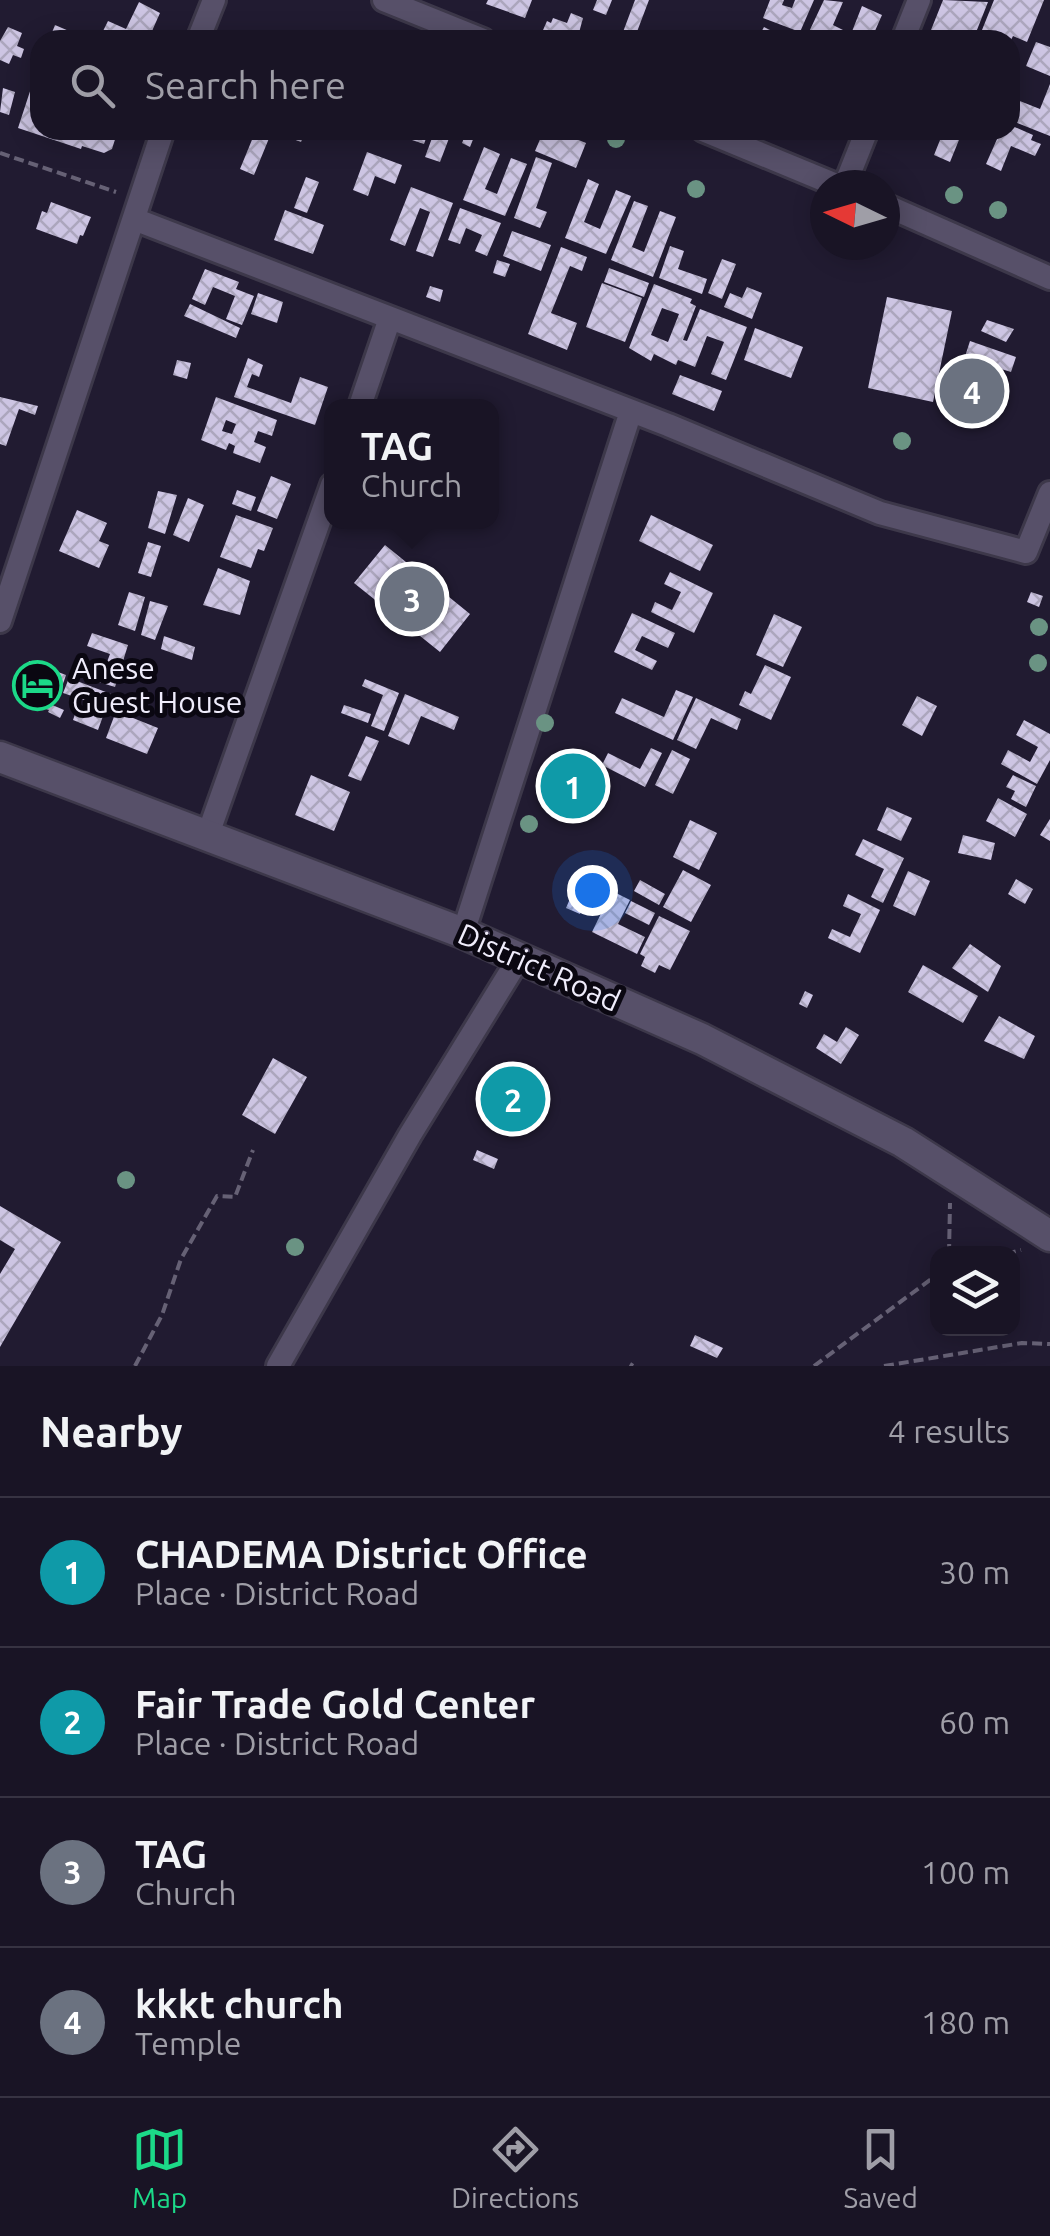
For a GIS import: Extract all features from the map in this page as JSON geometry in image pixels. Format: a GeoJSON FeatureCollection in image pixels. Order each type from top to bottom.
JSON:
{"type":"FeatureCollection","features":[{"type":"Feature","properties":{"kind":"street"},"geometry":{"type":"LineString","coordinates":[[202,30],[214,0]]}},
{"type":"Feature","properties":{"kind":"street"},"geometry":{"type":"LineString","coordinates":[[384,0],[458,30]]}},
{"type":"Feature","properties":{"kind":"street"},"geometry":{"type":"LineString","coordinates":[[907,30],[919,0]]}},
{"type":"Feature","properties":{"kind":"street"},"geometry":{"type":"LineString","coordinates":[[0,620],[160,140]]}},
{"type":"Feature","properties":{"kind":"street"},"geometry":{"type":"LineString","coordinates":[[727,140],[810,174]]}},
{"type":"Feature","properties":{"kind":"street"},"geometry":{"type":"LineString","coordinates":[[851,170],[863,140]]}},
{"type":"Feature","properties":{"kind":"street"},"geometry":{"type":"LineString","coordinates":[[137,209],[390,318],[631,411],[880,514],[1026,552],[1050,493]]}},
{"type":"Feature","properties":{"kind":"street"},"geometry":{"type":"LineString","coordinates":[[900,212],[1050,278]]}},
{"type":"Feature","properties":{"kind":"street"},"geometry":{"type":"LineString","coordinates":[[362,399],[390,318]]}},
{"type":"Feature","properties":{"kind":"street"},"geometry":{"type":"LineString","coordinates":[[463,934],[631,411]]}},
{"type":"Feature","properties":{"kind":"street"},"geometry":{"type":"LineString","coordinates":[[206,837],[324,507]]}},
{"type":"Feature","properties":{"kind":"street","name":"District Road"},"geometry":{"type":"LineString","coordinates":[[0,757],[463,934],[702,1039],[903,1142],[1050,1236]]}},
{"type":"Feature","properties":{"kind":"street"},"geometry":{"type":"LineString","coordinates":[[278,1366],[410,1135],[519,958]]}},
{"type":"Feature","properties":{"kind":"path"},"geometry":{"type":"LineString","coordinates":[[0,154],[137,209]]}},
{"type":"Feature","properties":{"kind":"path"},"geometry":{"type":"LineString","coordinates":[[134,1366],[162,1315],[180,1258],[195,1230],[217,1196],[235,1197],[253,1150]]}},
{"type":"Feature","properties":{"kind":"path"},"geometry":{"type":"LineString","coordinates":[[949,1246],[950,1172]]}},
{"type":"Feature","properties":{"kind":"path"},"geometry":{"type":"LineString","coordinates":[[814,1366],[930,1280]]}},
{"type":"Feature","properties":{"kind":"path"},"geometry":{"type":"LineString","coordinates":[[884,1366],[1022,1343],[1050,1344]]}},
{"type":"Feature","properties":{"kind":"building"},"geometry":{"type":"Polygon","coordinates":[[[488,0],[532,0],[525,18],[486,4],[488,0]]]}},
{"type":"Feature","properties":{"kind":"building"},"geometry":{"type":"Polygon","coordinates":[[[597,0],[612,0],[606,15],[593,10],[597,0]]]}},
{"type":"Feature","properties":{"kind":"building"},"geometry":{"type":"Polygon","coordinates":[[[635,0],[649,0],[638,30],[624,30],[635,0]]]}},
{"type":"Feature","properties":{"kind":"building"},"geometry":{"type":"Polygon","coordinates":[[[770,0],[784,0],[782,5],[792,8],[795,0],[814,0],[801,30],[763,18],[770,0]]]}},
{"type":"Feature","properties":{"kind":"building"},"geometry":{"type":"Polygon","coordinates":[[[824,0],[843,2],[833,25],[843,30],[810,30],[824,0]]]}},
{"type":"Feature","properties":{"kind":"building"},"geometry":{"type":"Polygon","coordinates":[[[943,0],[988,2],[977,30],[931,30],[943,0]]]}},
{"type":"Feature","properties":{"kind":"building"},"geometry":{"type":"Polygon","coordinates":[[[994,0],[1044,0],[1027,42],[1020,39],[1020,30],[982,30],[994,0]]]}},
{"type":"Feature","properties":{"kind":"building"},"geometry":{"type":"Polygon","coordinates":[[[139,2],[160,13],[152,30],[104,30],[108,21],[126,29],[139,2]]]}},
{"type":"Feature","properties":{"kind":"building"},"geometry":{"type":"Polygon","coordinates":[[[862,6],[882,15],[875,30],[853,30],[862,6]]]}},
{"type":"Feature","properties":{"kind":"building"},"geometry":{"type":"Polygon","coordinates":[[[571,13],[583,18],[580,30],[543,30],[553,18],[567,23],[571,13]]]}},
{"type":"Feature","properties":{"kind":"building"},"geometry":{"type":"Polygon","coordinates":[[[8,27],[22,33],[17,46],[24,49],[21,58],[13,55],[9,64],[0,60],[0,41],[8,27]]]}},
{"type":"Feature","properties":{"kind":"building"},"geometry":{"type":"Polygon","coordinates":[[[1036,42],[1050,47],[1050,76],[1026,66],[1036,42]]]}},
{"type":"Feature","properties":{"kind":"building"},"geometry":{"type":"Polygon","coordinates":[[[1050,84],[1050,136],[1020,124],[1020,101],[1040,109],[1050,84]]]}},
{"type":"Feature","properties":{"kind":"building"},"geometry":{"type":"Polygon","coordinates":[[[3,88],[15,92],[9,115],[0,112],[3,88]]]}},
{"type":"Feature","properties":{"kind":"building"},"geometry":{"type":"Polygon","coordinates":[[[30,91],[30,132],[18,128],[30,91]]]}},
{"type":"Feature","properties":{"kind":"building"},"geometry":{"type":"Polygon","coordinates":[[[1020,129],[1041,144],[1035,156],[1011,146],[1001,171],[986,164],[997,140],[1020,140],[1020,129]]]}},
{"type":"Feature","properties":{"kind":"building"},"geometry":{"type":"Polygon","coordinates":[[[54,140],[115,140],[112,149],[104,153],[82,146],[81,149],[54,140]]]}},
{"type":"Feature","properties":{"kind":"building"},"geometry":{"type":"Polygon","coordinates":[[[252,140],[268,140],[254,175],[240,169],[252,140]]]}},
{"type":"Feature","properties":{"kind":"building"},"geometry":{"type":"Polygon","coordinates":[[[431,140],[448,140],[440,162],[425,157],[431,140]]]}},
{"type":"Feature","properties":{"kind":"building"},"geometry":{"type":"Polygon","coordinates":[[[540,140],[586,143],[576,168],[535,151],[540,140]]]}},
{"type":"Feature","properties":{"kind":"building"},"geometry":{"type":"Polygon","coordinates":[[[940,140],[959,140],[950,162],[934,155],[940,140]]]}},
{"type":"Feature","properties":{"kind":"building"},"geometry":{"type":"Polygon","coordinates":[[[484,147],[500,154],[485,189],[497,194],[511,158],[527,164],[505,216],[463,200],[484,147]]]}},
{"type":"Feature","properties":{"kind":"building"},"geometry":{"type":"Polygon","coordinates":[[[367,152],[402,165],[395,184],[375,176],[368,196],[353,190],[367,152]]]}},
{"type":"Feature","properties":{"kind":"building"},"geometry":{"type":"Polygon","coordinates":[[[536,157],[552,163],[536,208],[547,212],[540,228],[514,218],[536,157]]]}},
{"type":"Feature","properties":{"kind":"building"},"geometry":{"type":"Polygon","coordinates":[[[306,177],[319,182],[307,213],[294,208],[306,177]]]}},
{"type":"Feature","properties":{"kind":"building"},"geometry":{"type":"Polygon","coordinates":[[[588,179],[599,184],[584,222],[600,229],[616,190],[631,196],[606,254],[565,238],[588,179]]]}},
{"type":"Feature","properties":{"kind":"building"},"geometry":{"type":"Polygon","coordinates":[[[411,187],[453,203],[433,257],[416,251],[430,212],[420,208],[405,246],[390,240],[411,187]]]}},
{"type":"Feature","properties":{"kind":"building"},"geometry":{"type":"Polygon","coordinates":[[[634,201],[648,206],[632,247],[644,252],[660,211],[676,217],[653,277],[611,260],[634,201]]]}},
{"type":"Feature","properties":{"kind":"building"},"geometry":{"type":"Polygon","coordinates":[[[51,202],[91,217],[77,244],[36,229],[42,211],[47,213],[51,202]]]}},
{"type":"Feature","properties":{"kind":"building"},"geometry":{"type":"Polygon","coordinates":[[[460,208],[501,223],[487,256],[475,251],[482,235],[466,228],[460,244],[448,240],[460,208]]]}},
{"type":"Feature","properties":{"kind":"building"},"geometry":{"type":"Polygon","coordinates":[[[285,210],[324,225],[313,254],[274,240],[285,210]]]}},
{"type":"Feature","properties":{"kind":"building"},"geometry":{"type":"Polygon","coordinates":[[[512,231],[551,245],[541,271],[503,256],[512,231]]]}},
{"type":"Feature","properties":{"kind":"building"},"geometry":{"type":"Polygon","coordinates":[[[670,246],[684,251],[678,269],[707,279],[702,294],[659,278],[670,246]]]}},
{"type":"Feature","properties":{"kind":"building"},"geometry":{"type":"Polygon","coordinates":[[[561,247],[587,257],[582,271],[570,266],[551,313],[577,323],[567,350],[528,334],[561,247]]]}},
{"type":"Feature","properties":{"kind":"building"},"geometry":{"type":"Polygon","coordinates":[[[722,259],[736,264],[722,299],[708,293],[722,259]]]}},
{"type":"Feature","properties":{"kind":"building"},"geometry":{"type":"Polygon","coordinates":[[[497,260],[510,264],[505,277],[493,273],[497,260]]]}},
{"type":"Feature","properties":{"kind":"building"},"geometry":{"type":"Polygon","coordinates":[[[609,268],[649,283],[644,297],[604,282],[609,268]]]}},
{"type":"Feature","properties":{"kind":"building"},"geometry":{"type":"Polygon","coordinates":[[[205,269],[239,282],[236,289],[254,296],[242,325],[226,319],[235,296],[213,287],[205,305],[192,299],[205,269]]]}},
{"type":"Feature","properties":{"kind":"building"},"geometry":{"type":"Polygon","coordinates":[[[602,283],[642,298],[625,342],[586,327],[602,283]]]}},
{"type":"Feature","properties":{"kind":"building"},"geometry":{"type":"Polygon","coordinates":[[[654,284],[692,299],[690,303],[696,306],[683,340],[687,341],[700,309],[747,327],[726,380],[711,374],[724,342],[707,336],[695,367],[678,360],[676,365],[654,354],[651,361],[629,348],[654,284]],[[662,308],[651,335],[668,342],[679,314],[662,308]]]}},
{"type":"Feature","properties":{"kind":"building"},"geometry":{"type":"Polygon","coordinates":[[[430,286],[443,290],[440,302],[426,297],[430,286]]]}},
{"type":"Feature","properties":{"kind":"building"},"geometry":{"type":"Polygon","coordinates":[[[747,287],[762,293],[752,319],[724,307],[730,293],[742,298],[747,287]]]}},
{"type":"Feature","properties":{"kind":"building"},"geometry":{"type":"Polygon","coordinates":[[[258,293],[283,302],[277,323],[251,314],[258,293]]]}},
{"type":"Feature","properties":{"kind":"building"},"geometry":{"type":"Polygon","coordinates":[[[887,297],[952,311],[933,402],[868,388],[887,297]]]}},
{"type":"Feature","properties":{"kind":"building"},"geometry":{"type":"Polygon","coordinates":[[[190,304],[240,328],[236,338],[184,316],[190,304]]]}},
{"type":"Feature","properties":{"kind":"building"},"geometry":{"type":"Polygon","coordinates":[[[987,320],[1014,329],[1006,342],[981,331],[987,320]]]}},
{"type":"Feature","properties":{"kind":"building"},"geometry":{"type":"Polygon","coordinates":[[[755,328],[803,347],[791,378],[744,360],[755,328]]]}},
{"type":"Feature","properties":{"kind":"building"},"geometry":{"type":"Polygon","coordinates":[[[970,341],[1016,357],[1011,372],[998,368],[980,420],[948,409],[970,341]]]}},
{"type":"Feature","properties":{"kind":"building"},"geometry":{"type":"Polygon","coordinates":[[[248,358],[263,365],[259,377],[252,374],[247,387],[291,403],[300,377],[328,387],[315,425],[234,397],[248,358]]]}},
{"type":"Feature","properties":{"kind":"building"},"geometry":{"type":"Polygon","coordinates":[[[177,360],[191,363],[187,379],[173,375],[177,360]]]}},
{"type":"Feature","properties":{"kind":"building"},"geometry":{"type":"Polygon","coordinates":[[[680,375],[722,391],[714,411],[672,394],[680,375]]]}},
{"type":"Feature","properties":{"kind":"building"},"geometry":{"type":"Polygon","coordinates":[[[0,397],[38,406],[35,415],[19,409],[6,446],[0,444],[0,397]]]}},
{"type":"Feature","properties":{"kind":"building"},"geometry":{"type":"Polygon","coordinates":[[[216,397],[277,420],[272,436],[258,431],[254,442],[266,447],[260,463],[233,453],[235,446],[229,443],[226,450],[201,440],[216,397]],[[226,420],[222,431],[232,434],[236,424],[226,420]]]}},
{"type":"Feature","properties":{"kind":"building"},"geometry":{"type":"Polygon","coordinates":[[[271,476],[291,484],[277,519],[257,511],[271,476]]]}},
{"type":"Feature","properties":{"kind":"building"},"geometry":{"type":"Polygon","coordinates":[[[237,490],[256,497],[251,511],[232,504],[237,490]]]}},
{"type":"Feature","properties":{"kind":"building"},"geometry":{"type":"Polygon","coordinates":[[[158,491],[177,495],[165,534],[148,528],[158,491]]]}},
{"type":"Feature","properties":{"kind":"building"},"geometry":{"type":"Polygon","coordinates":[[[188,498],[204,505],[189,542],[173,535],[188,498]]]}},
{"type":"Feature","properties":{"kind":"building"},"geometry":{"type":"Polygon","coordinates":[[[77,510],[107,523],[99,541],[109,545],[99,568],[59,551],[77,510]]]}},
{"type":"Feature","properties":{"kind":"building"},"geometry":{"type":"Polygon","coordinates":[[[236,515],[273,528],[264,551],[258,549],[251,568],[220,557],[236,515]]]}},
{"type":"Feature","properties":{"kind":"building"},"geometry":{"type":"Polygon","coordinates":[[[651,515],[713,545],[700,571],[639,541],[651,515]]]}},
{"type":"Feature","properties":{"kind":"building"},"geometry":{"type":"Polygon","coordinates":[[[148,542],[161,546],[151,577],[138,573],[148,542]]]}},
{"type":"Feature","properties":{"kind":"building"},"geometry":{"type":"Polygon","coordinates":[[[385,545],[470,614],[440,652],[354,583],[385,545]]]}},
{"type":"Feature","properties":{"kind":"building"},"geometry":{"type":"Polygon","coordinates":[[[218,568],[250,581],[240,615],[203,605],[218,568]]]}},
{"type":"Feature","properties":{"kind":"building"},"geometry":{"type":"Polygon","coordinates":[[[670,572],[713,593],[694,633],[651,612],[655,602],[672,610],[681,592],[664,584],[670,572]]]}},
{"type":"Feature","properties":{"kind":"building"},"geometry":{"type":"Polygon","coordinates":[[[129,592],[145,597],[135,631],[118,625],[129,592]]]}},
{"type":"Feature","properties":{"kind":"building"},"geometry":{"type":"Polygon","coordinates":[[[1031,592],[1043,596],[1039,607],[1027,602],[1031,592]]]}},
{"type":"Feature","properties":{"kind":"building"},"geometry":{"type":"Polygon","coordinates":[[[150,601],[168,606],[155,640],[141,635],[150,601]]]}},
{"type":"Feature","properties":{"kind":"building"},"geometry":{"type":"Polygon","coordinates":[[[632,613],[675,633],[668,648],[642,636],[635,650],[657,661],[652,670],[614,652],[632,613]]]}},
{"type":"Feature","properties":{"kind":"building"},"geometry":{"type":"Polygon","coordinates":[[[774,614],[802,627],[783,667],[756,655],[774,614]]]}},
{"type":"Feature","properties":{"kind":"building"},"geometry":{"type":"Polygon","coordinates":[[[92,633],[128,645],[115,687],[79,676],[83,664],[104,670],[110,654],[87,646],[92,633]]]}},
{"type":"Feature","properties":{"kind":"building"},"geometry":{"type":"Polygon","coordinates":[[[164,636],[195,647],[192,660],[161,649],[164,636]]]}},
{"type":"Feature","properties":{"kind":"building","name":"Anese Guest House"},"geometry":{"type":"Polygon","coordinates":[[[29,661],[66,675],[62,687],[55,685],[50,704],[64,710],[60,718],[16,698],[23,678],[37,683],[40,676],[26,670],[29,661]]]}},
{"type":"Feature","properties":{"kind":"building"},"geometry":{"type":"Polygon","coordinates":[[[765,665],[791,677],[771,720],[739,705],[745,691],[751,694],[765,665]]]}},
{"type":"Feature","properties":{"kind":"building"},"geometry":{"type":"Polygon","coordinates":[[[69,678],[111,694],[98,730],[73,720],[78,705],[87,708],[90,702],[63,693],[69,678]]]}},
{"type":"Feature","properties":{"kind":"building"},"geometry":{"type":"Polygon","coordinates":[[[365,679],[399,693],[384,731],[371,726],[383,695],[362,686],[365,679]]]}},
{"type":"Feature","properties":{"kind":"building"},"geometry":{"type":"Polygon","coordinates":[[[676,690],[693,697],[673,740],[615,713],[622,698],[664,717],[676,690]]]}},
{"type":"Feature","properties":{"kind":"building"},"geometry":{"type":"Polygon","coordinates":[[[405,694],[459,717],[454,730],[421,716],[409,745],[388,736],[405,694]]]}},
{"type":"Feature","properties":{"kind":"building"},"geometry":{"type":"Polygon","coordinates":[[[917,696],[937,706],[922,736],[902,725],[917,696]]]}},
{"type":"Feature","properties":{"kind":"building"},"geometry":{"type":"Polygon","coordinates":[[[696,698],[741,719],[737,730],[711,718],[696,749],[677,740],[696,698]]]}},
{"type":"Feature","properties":{"kind":"building"},"geometry":{"type":"Polygon","coordinates":[[[344,705],[371,714],[368,723],[341,713],[344,705]]]}},
{"type":"Feature","properties":{"kind":"building"},"geometry":{"type":"Polygon","coordinates":[[[118,706],[130,711],[128,716],[158,728],[147,754],[106,738],[118,706]]]}},
{"type":"Feature","properties":{"kind":"building"},"geometry":{"type":"Polygon","coordinates":[[[1024,720],[1050,734],[1050,760],[1037,784],[1001,764],[1008,750],[1030,762],[1038,747],[1016,735],[1024,720]]]}},
{"type":"Feature","properties":{"kind":"building"},"geometry":{"type":"Polygon","coordinates":[[[366,736],[379,741],[361,781],[348,776],[366,736]]]}},
{"type":"Feature","properties":{"kind":"building"},"geometry":{"type":"Polygon","coordinates":[[[651,748],[662,753],[645,787],[602,765],[608,753],[640,769],[651,748]]]}},
{"type":"Feature","properties":{"kind":"building"},"geometry":{"type":"Polygon","coordinates":[[[672,750],[690,759],[673,794],[655,785],[672,750]]]}},
{"type":"Feature","properties":{"kind":"building"},"geometry":{"type":"Polygon","coordinates":[[[569,759],[597,773],[578,813],[549,798],[569,759]]]}},
{"type":"Feature","properties":{"kind":"building"},"geometry":{"type":"Polygon","coordinates":[[[311,775],[350,792],[334,831],[295,815],[311,775]]]}},
{"type":"Feature","properties":{"kind":"building"},"geometry":{"type":"Polygon","coordinates":[[[1013,775],[1036,786],[1026,807],[1011,799],[1015,791],[1006,787],[1013,775]]]}},
{"type":"Feature","properties":{"kind":"building"},"geometry":{"type":"Polygon","coordinates":[[[998,798],[1027,814],[1015,837],[986,821],[998,798]]]}},
{"type":"Feature","properties":{"kind":"building"},"geometry":{"type":"Polygon","coordinates":[[[887,807],[912,818],[901,841],[877,830],[887,807]]]}},
{"type":"Feature","properties":{"kind":"building"},"geometry":{"type":"Polygon","coordinates":[[[1050,819],[1050,841],[1040,835],[1050,819]]]}},
{"type":"Feature","properties":{"kind":"building"},"geometry":{"type":"Polygon","coordinates":[[[690,820],[717,833],[699,870],[673,857],[690,820]]]}},
{"type":"Feature","properties":{"kind":"building"},"geometry":{"type":"Polygon","coordinates":[[[963,835],[995,843],[991,860],[958,853],[963,835]]]}},
{"type":"Feature","properties":{"kind":"building"},"geometry":{"type":"Polygon","coordinates":[[[863,839],[904,858],[883,903],[871,897],[884,869],[855,855],[863,839]]]}},
{"type":"Feature","properties":{"kind":"building"},"geometry":{"type":"Polygon","coordinates":[[[683,870],[711,885],[691,922],[663,907],[683,870]]]}},
{"type":"Feature","properties":{"kind":"building"},"geometry":{"type":"Polygon","coordinates":[[[908,871],[930,881],[915,916],[893,906],[908,871]]]}},
{"type":"Feature","properties":{"kind":"building"},"geometry":{"type":"Polygon","coordinates":[[[1016,879],[1033,889],[1025,904],[1008,894],[1016,879]]]}},
{"type":"Feature","properties":{"kind":"building"},"geometry":{"type":"Polygon","coordinates":[[[578,880],[593,886],[580,914],[566,908],[578,880]]]}},
{"type":"Feature","properties":{"kind":"building"},"geometry":{"type":"Polygon","coordinates":[[[640,880],[665,894],[659,905],[634,891],[640,880]]]}},
{"type":"Feature","properties":{"kind":"building"},"geometry":{"type":"Polygon","coordinates":[[[612,891],[630,900],[618,924],[645,937],[637,954],[592,932],[612,891]]]}},
{"type":"Feature","properties":{"kind":"building"},"geometry":{"type":"Polygon","coordinates":[[[848,894],[880,910],[860,953],[828,938],[832,929],[850,937],[861,914],[843,906],[848,894]]]}},
{"type":"Feature","properties":{"kind":"building"},"geometry":{"type":"Polygon","coordinates":[[[631,901],[655,913],[649,925],[625,913],[631,901]]]}},
{"type":"Feature","properties":{"kind":"building"},"geometry":{"type":"Polygon","coordinates":[[[659,916],[690,931],[670,970],[659,965],[655,973],[641,966],[645,957],[640,954],[659,916]]]}},
{"type":"Feature","properties":{"kind":"building"},"geometry":{"type":"Polygon","coordinates":[[[970,944],[1001,966],[988,992],[952,968],[970,944]]]}},
{"type":"Feature","properties":{"kind":"building"},"geometry":{"type":"Polygon","coordinates":[[[923,965],[978,996],[963,1023],[908,992],[923,965]]]}},
{"type":"Feature","properties":{"kind":"building"},"geometry":{"type":"Polygon","coordinates":[[[805,991],[813,995],[807,1008],[799,1004],[805,991]]]}},
{"type":"Feature","properties":{"kind":"building"},"geometry":{"type":"Polygon","coordinates":[[[999,1016],[1035,1036],[1024,1059],[984,1041],[999,1016]]]}},
{"type":"Feature","properties":{"kind":"building"},"geometry":{"type":"Polygon","coordinates":[[[846,1027],[859,1035],[841,1064],[816,1048],[824,1034],[837,1042],[846,1027]]]}},
{"type":"Feature","properties":{"kind":"building"},"geometry":{"type":"Polygon","coordinates":[[[273,1058],[307,1077],[275,1134],[242,1115],[273,1058]]]}},
{"type":"Feature","properties":{"kind":"building"},"geometry":{"type":"Polygon","coordinates":[[[506,1080],[530,1090],[519,1118],[495,1108],[506,1080]]]}},
{"type":"Feature","properties":{"kind":"building"},"geometry":{"type":"Polygon","coordinates":[[[477,1150],[498,1159],[494,1169],[473,1160],[477,1150]]]}},
{"type":"Feature","properties":{"kind":"building"},"geometry":{"type":"Polygon","coordinates":[[[0,1206],[61,1242],[0,1347],[0,1274],[15,1249],[0,1240],[0,1206]]]}},
{"type":"Feature","properties":{"kind":"building"},"geometry":{"type":"Polygon","coordinates":[[[695,1335],[723,1348],[717,1358],[690,1346],[695,1335]]]}},
{"type":"Feature","properties":{"kind":"place","name":"kkkt church"},"geometry":{"type":"Point","coordinates":[972,391]}},
{"type":"Feature","properties":{"kind":"place","name":"TAG"},"geometry":{"type":"Point","coordinates":[412,599]}},
{"type":"Feature","properties":{"kind":"place","name":"Anese Guest House"},"geometry":{"type":"Point","coordinates":[37,686]}},
{"type":"Feature","properties":{"kind":"place","name":"CHADEMA District Office"},"geometry":{"type":"Point","coordinates":[573,786]}},
{"type":"Feature","properties":{"kind":"place","name":"Fair Trade Gold Center"},"geometry":{"type":"Point","coordinates":[513,1099]}}]}
